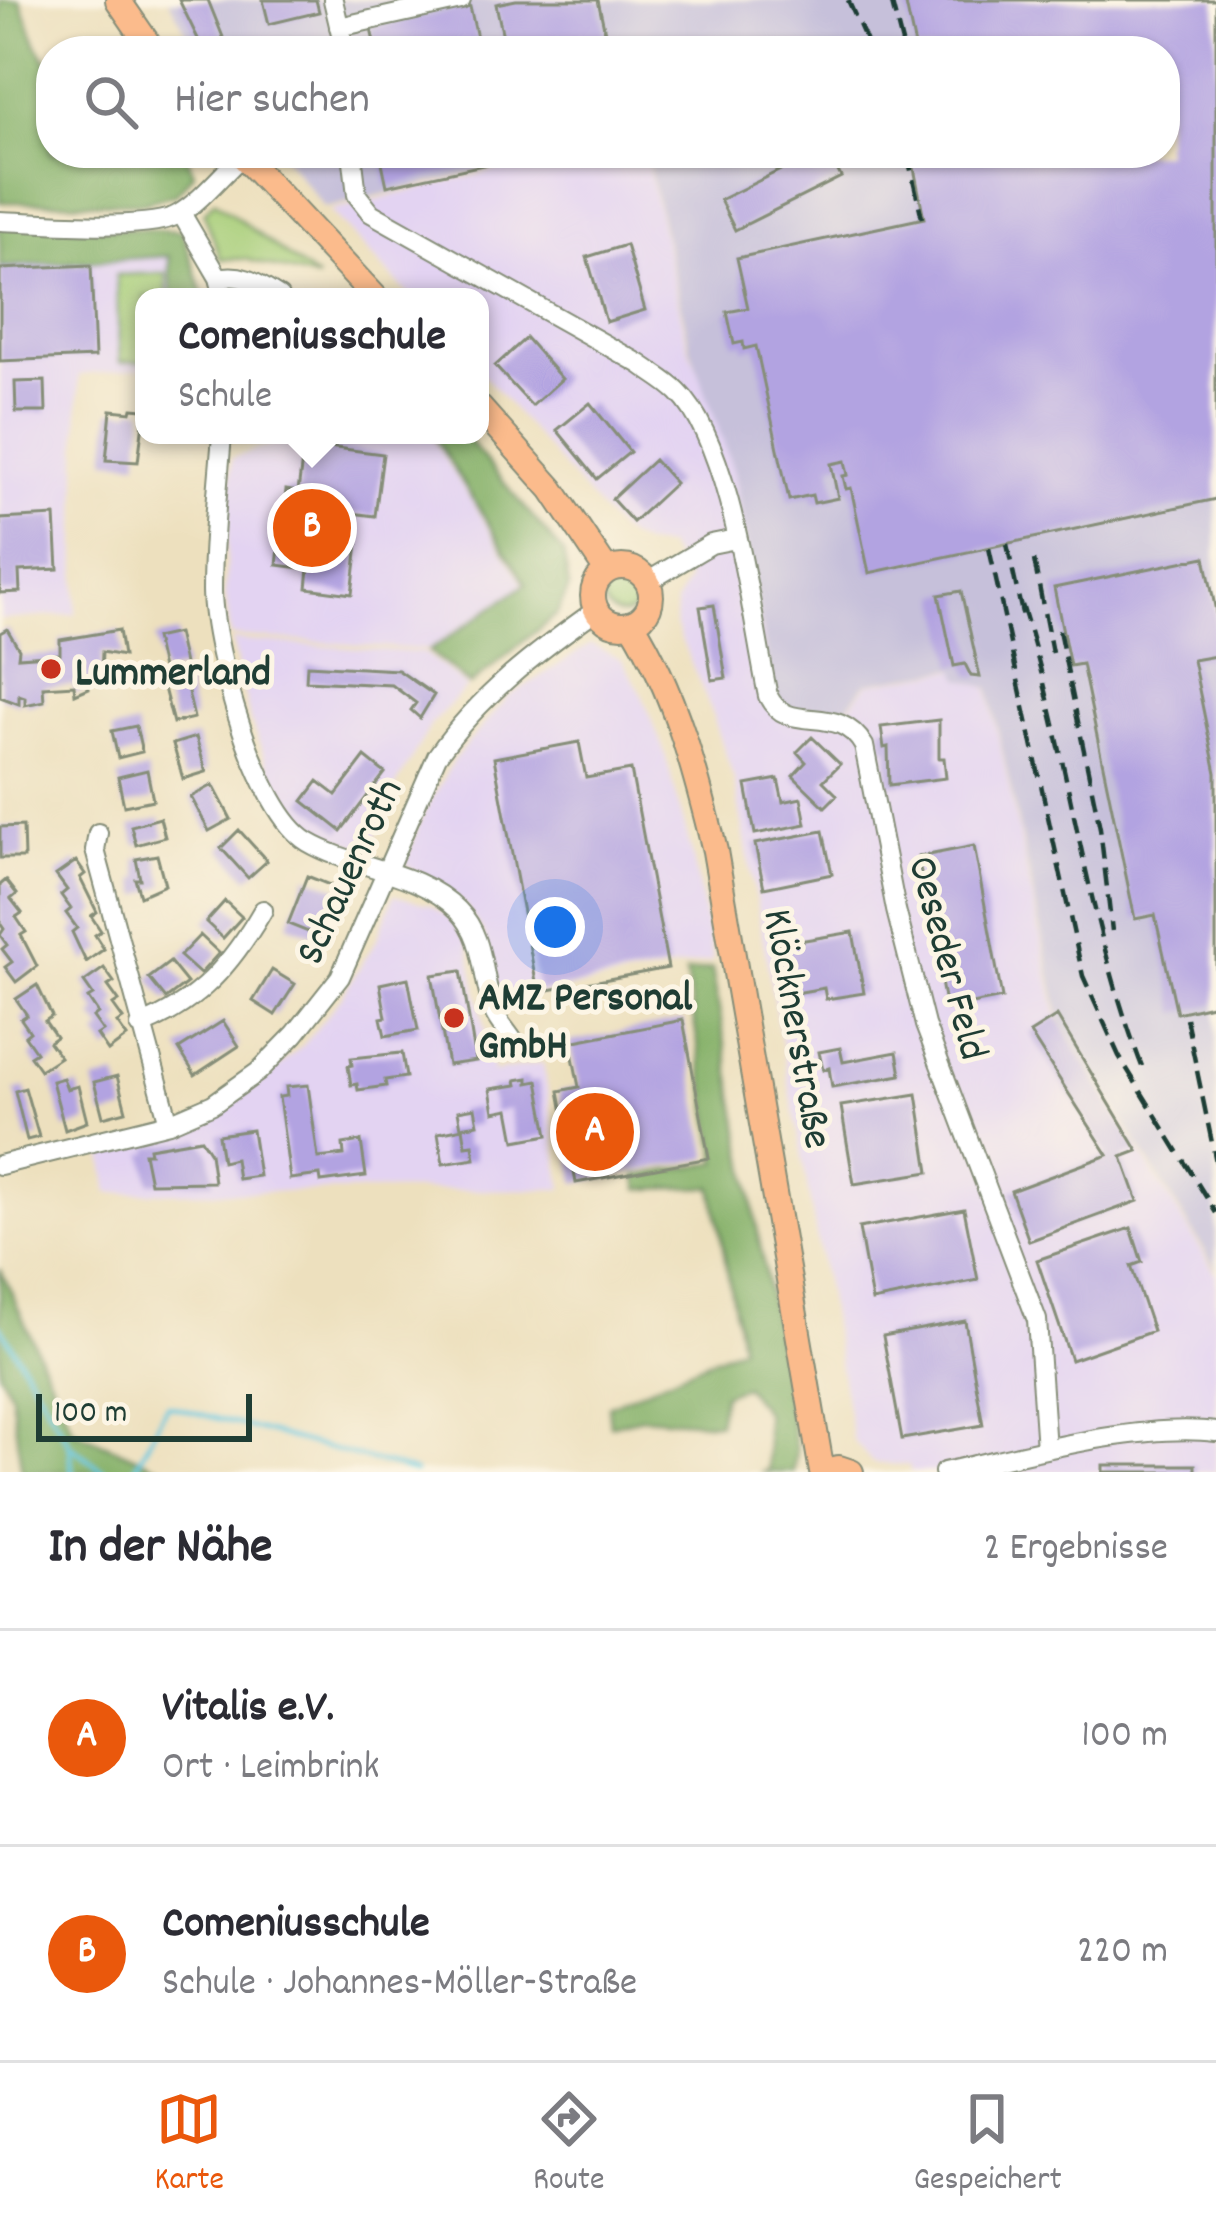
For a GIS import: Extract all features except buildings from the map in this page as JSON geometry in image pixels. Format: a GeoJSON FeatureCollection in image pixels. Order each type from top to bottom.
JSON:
{"type":"FeatureCollection","features":[{"type":"Feature","properties":{"kind":"main road"},"geometry":{"type":"LineString","coordinates":[[118,0],[143,36]]}},
{"type":"Feature","properties":{"kind":"main road"},"geometry":{"type":"LineString","coordinates":[[254,168],[367,288]]}},
{"type":"Feature","properties":{"kind":"main road"},"geometry":{"type":"LineString","coordinates":[[489,418],[552,489],[607,571]]}},
{"type":"Feature","properties":{"kind":"main road"},"geometry":{"type":"LineString","coordinates":[[625,567],[647,582],[651,599],[639,618],[610,622],[596,610],[596,584],[607,571],[625,567]]}},
{"type":"Feature","properties":{"kind":"main road","name":"Klöcknerstraße"},"geometry":{"type":"LineString","coordinates":[[639,618],[697,780],[837,1471]]}},
{"type":"Feature","properties":{"kind":"main road","name":"Klöcknerstraße"},"geometry":{"type":"LineString","coordinates":[[639,618],[678,684],[716,794],[763,1035],[837,1471]]}},
{"type":"Feature","properties":{"kind":"main road"},"geometry":{"type":"LineString","coordinates":[[734,955],[743,965],[756,1036],[763,1035]]}},
{"type":"Feature","properties":{"kind":"street"},"geometry":{"type":"LineString","coordinates":[[333,0],[341,36]]}},
{"type":"Feature","properties":{"kind":"street"},"geometry":{"type":"LineString","coordinates":[[339,27],[461,0]]}},
{"type":"Feature","properties":{"kind":"street"},"geometry":{"type":"LineString","coordinates":[[0,221],[167,219],[181,213],[227,168]]}},
{"type":"Feature","properties":{"kind":"street"},"geometry":{"type":"LineString","coordinates":[[354,168],[357,195],[371,213],[640,364],[679,392],[711,442],[736,539],[711,544],[647,582]]}},
{"type":"Feature","properties":{"kind":"street"},"geometry":{"type":"LineString","coordinates":[[181,213],[222,288],[233,275],[264,288]]}},
{"type":"Feature","properties":{"kind":"street"},"geometry":{"type":"LineString","coordinates":[[221,444],[212,595],[240,724],[258,774],[272,802],[307,841],[436,892],[459,911],[478,940],[494,1014],[514,1042]]}},
{"type":"Feature","properties":{"kind":"street","name":"Oeseder Feld"},"geometry":{"type":"LineString","coordinates":[[736,539],[773,707],[794,717],[839,722],[850,727],[864,746],[921,1012],[1037,1320],[1046,1450]]}},
{"type":"Feature","properties":{"kind":"street","name":"Schauenroth"},"geometry":{"type":"LineString","coordinates":[[0,1165],[169,1124],[213,1104],[258,1072],[340,977],[437,756],[455,730],[520,666],[596,610]]}},
{"type":"Feature","properties":{"kind":"street"},"geometry":{"type":"LineString","coordinates":[[98,833],[95,850],[169,1124]]}},
{"type":"Feature","properties":{"kind":"street"},"geometry":{"type":"LineString","coordinates":[[140,1026],[196,997],[221,974],[263,910]]}},
{"type":"Feature","properties":{"kind":"street"},"geometry":{"type":"LineString","coordinates":[[944,1472],[1174,1429],[1216,1432]]}},
{"type":"Feature","properties":{"kind":"shaded area"},"geometry":{"type":"Polygon","coordinates":[[[169,0],[1216,0],[1216,1269],[1061,1021],[989,688],[961,678],[956,668],[866,683],[841,715],[781,708],[773,693],[734,472],[691,350],[649,168],[1180,168],[1180,36],[189,36],[169,0]]]}},
{"type":"Feature","properties":{"kind":"shaded area"},"geometry":{"type":"Polygon","coordinates":[[[293,168],[494,168],[325,208],[293,168]]]}},
{"type":"Feature","properties":{"kind":"shaded area"},"geometry":{"type":"Polygon","coordinates":[[[504,168],[648,168],[688,346],[734,472],[772,694],[842,716],[867,684],[957,669],[961,678],[988,688],[1059,1022],[1216,1273],[1216,1472],[911,1472],[909,1465],[873,1463],[853,1440],[734,779],[675,625],[676,602],[688,580],[667,547],[643,545],[618,531],[489,381],[489,288],[403,288],[330,211],[504,168]]]}},
{"type":"Feature","properties":{"kind":"shaded area"},"geometry":{"type":"Polygon","coordinates":[[[170,256],[172,288],[135,288],[135,369],[79,375],[76,614],[0,620],[0,267],[170,256]]]}},
{"type":"Feature","properties":{"kind":"shaded area"},"geometry":{"type":"Polygon","coordinates":[[[274,444],[436,444],[523,584],[427,650],[231,636],[225,592],[232,458],[274,444]]]}},
{"type":"Feature","properties":{"kind":"shaded area"},"geometry":{"type":"Polygon","coordinates":[[[232,640],[425,653],[467,687],[432,723],[393,791],[373,845],[365,848],[318,831],[286,798],[250,719],[232,640]]]}},
{"type":"Feature","properties":{"kind":"shaded area"},"geometry":{"type":"Polygon","coordinates":[[[591,644],[622,660],[641,692],[664,751],[692,853],[713,961],[517,998],[496,984],[484,934],[465,905],[405,864],[421,819],[454,759],[508,697],[591,644]]]}},
{"type":"Feature","properties":{"kind":"shaded area"},"geometry":{"type":"Polygon","coordinates":[[[394,895],[430,905],[450,918],[468,944],[493,1072],[543,1063],[563,1189],[109,1193],[103,1154],[172,1135],[218,1114],[305,1043],[342,996],[377,939],[394,895]]]}},
{"type":"Feature","properties":{"kind":"green space"},"geometry":{"type":"Polygon","coordinates":[[[0,0],[20,0],[36,43],[36,168],[192,168],[194,173],[176,194],[143,203],[0,202],[0,0]]]}},
{"type":"Feature","properties":{"kind":"green space"},"geometry":{"type":"Polygon","coordinates":[[[214,201],[318,279],[245,259],[221,259],[204,213],[214,201]]]}},
{"type":"Feature","properties":{"kind":"green space"},"geometry":{"type":"Polygon","coordinates":[[[0,224],[182,231],[201,288],[171,288],[169,256],[0,267],[0,224]]]}},
{"type":"Feature","properties":{"kind":"green space"},"geometry":{"type":"Polygon","coordinates":[[[166,273],[167,288],[135,288],[135,361],[120,362],[116,275],[166,273]]]}},
{"type":"Feature","properties":{"kind":"green space"},"geometry":{"type":"Polygon","coordinates":[[[439,444],[472,444],[563,553],[569,588],[557,614],[470,685],[429,651],[526,584],[439,444]]]}},
{"type":"Feature","properties":{"kind":"green space"},"geometry":{"type":"Polygon","coordinates":[[[622,577],[636,582],[641,596],[636,610],[622,615],[608,610],[603,596],[608,582],[622,577]]]}},
{"type":"Feature","properties":{"kind":"green space"},"geometry":{"type":"Polygon","coordinates":[[[712,969],[796,1451],[793,1472],[763,1472],[768,1469],[765,1413],[745,1386],[723,1394],[718,1423],[642,1417],[610,1425],[608,1406],[741,1346],[712,1187],[639,1189],[636,1176],[718,1162],[686,973],[712,969]]]}},
{"type":"Feature","properties":{"kind":"green space"},"geometry":{"type":"Polygon","coordinates":[[[0,1268],[73,1430],[170,1472],[22,1472],[11,1394],[0,1373],[0,1268]]]}},
{"type":"Feature","properties":{"kind":"waterway"},"geometry":{"type":"LineString","coordinates":[[0,1326],[70,1445]]}},
{"type":"Feature","properties":{"kind":"waterway"},"geometry":{"type":"LineString","coordinates":[[133,1472],[167,1405],[415,1472]]}},
{"type":"Feature","properties":{"kind":"waterway"},"geometry":{"type":"LineString","coordinates":[[72,1472],[70,1445],[105,1472]]}},
{"type":"Feature","properties":{"kind":"railway"},"geometry":{"type":"LineString","coordinates":[[848,0],[864,36]]}},
{"type":"Feature","properties":{"kind":"railway"},"geometry":{"type":"LineString","coordinates":[[891,0],[900,36]]}},
{"type":"Feature","properties":{"kind":"railway"},"geometry":{"type":"LineString","coordinates":[[910,168],[922,218]]}},
{"type":"Feature","properties":{"kind":"railway"},"geometry":{"type":"LineString","coordinates":[[1007,544],[1023,618]]}},
{"type":"Feature","properties":{"kind":"railway"},"geometry":{"type":"LineString","coordinates":[[989,548],[1083,976],[1119,1056],[1216,1213]]}},
{"type":"Feature","properties":{"kind":"railway"},"geometry":{"type":"LineString","coordinates":[[1034,560],[1052,653]]}},
{"type":"Feature","properties":{"kind":"railway"},"geometry":{"type":"LineString","coordinates":[[1022,605],[1107,958],[1145,1074]]}},
{"type":"Feature","properties":{"kind":"railway"},"geometry":{"type":"LineString","coordinates":[[1059,630],[1100,828],[1112,931]]}},
{"type":"Feature","properties":{"kind":"railway"},"geometry":{"type":"LineString","coordinates":[[1186,1018],[1216,1162]]}},
{"type":"Feature","properties":{"kind":"place","name":"Comeniusschule"},"geometry":{"type":"Point","coordinates":[312,528]}},
{"type":"Feature","properties":{"kind":"place","name":"Lummerland"},"geometry":{"type":"Point","coordinates":[51,669]}},
{"type":"Feature","properties":{"kind":"place","name":"AMZ Personal GmbH"},"geometry":{"type":"Point","coordinates":[454,1018]}},
{"type":"Feature","properties":{"kind":"place","name":"Vitalis e.V."},"geometry":{"type":"Point","coordinates":[595,1132]}}]}
